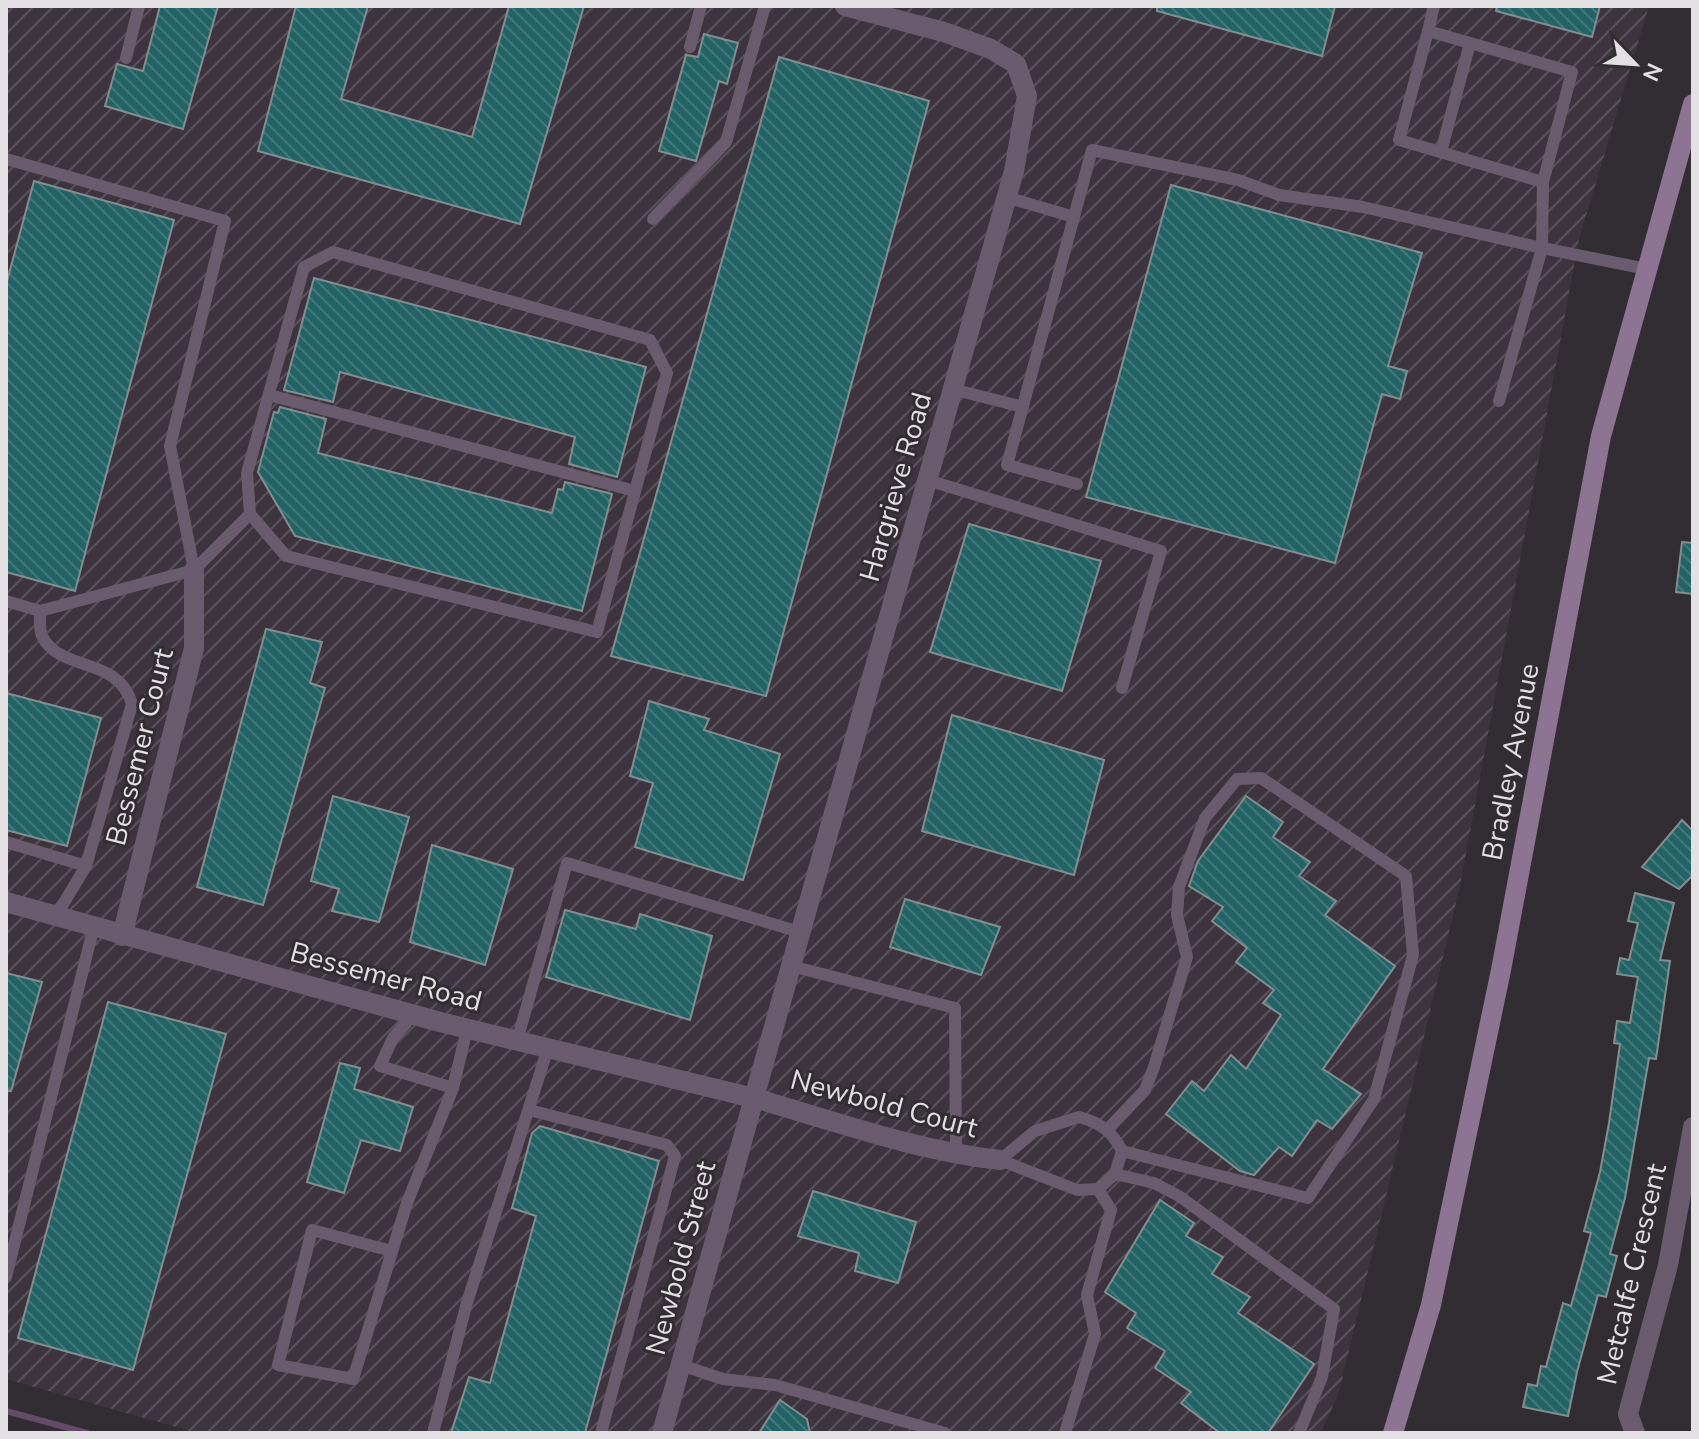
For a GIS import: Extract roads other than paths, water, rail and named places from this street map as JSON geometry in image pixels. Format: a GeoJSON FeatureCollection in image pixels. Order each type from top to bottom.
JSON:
{"type":"FeatureCollection","features":[{"type":"Feature","properties":{"kind":"main road","name":"Bradley Avenue"},"geometry":{"type":"LineString","coordinates":[[1393,1433],[1431,1305],[1501,970],[1601,436],[1693,104]]}},
{"type":"Feature","properties":{"kind":"street","name":"Hargrieve Road"},"geometry":{"type":"LineString","coordinates":[[754,1098],[1014,171],[1027,96],[1016,64],[991,49],[944,32],[845,6]]}},
{"type":"Feature","properties":{"kind":"street","name":"Bessemer Court"},"geometry":{"type":"LineString","coordinates":[[122,936],[194,648],[194,570]]}},
{"type":"Feature","properties":{"kind":"street","name":"Bessemer Road"},"geometry":{"type":"LineString","coordinates":[[6,902],[413,1015],[754,1098]]}},
{"type":"Feature","properties":{"kind":"street","name":"Newbold Court"},"geometry":{"type":"LineString","coordinates":[[754,1098],[956,1153],[1000,1160]]}},
{"type":"Feature","properties":{"kind":"street","name":"Newbold Street"},"geometry":{"type":"LineString","coordinates":[[662,1433],[754,1098]]}},
{"type":"Feature","properties":{"kind":"street","name":"Metcalfe Crescent"},"geometry":{"type":"LineString","coordinates":[[1635,1433],[1628,1414],[1668,1265],[1693,1127]]}},
{"type":"Feature","properties":{"kind":"lane"},"geometry":{"type":"LineString","coordinates":[[126,58],[139,6]]}},
{"type":"Feature","properties":{"kind":"lane"},"geometry":{"type":"LineString","coordinates":[[690,47],[701,6]]}},
{"type":"Feature","properties":{"kind":"lane"},"geometry":{"type":"LineString","coordinates":[[653,219],[726,142],[765,6]]}},
{"type":"Feature","properties":{"kind":"lane"},"geometry":{"type":"LineString","coordinates":[[1434,6],[1399,140],[1543,182]]}},
{"type":"Feature","properties":{"kind":"lane"},"geometry":{"type":"LineString","coordinates":[[1428,31],[1572,72],[1543,182],[1542,248],[1499,401]]}},
{"type":"Feature","properties":{"kind":"lane"},"geometry":{"type":"LineString","coordinates":[[1441,152],[1470,43]]}},
{"type":"Feature","properties":{"kind":"lane"},"geometry":{"type":"LineString","coordinates":[[1077,484],[1007,465],[1092,150],[1238,180],[1279,195],[1363,207],[1647,269]]}},
{"type":"Feature","properties":{"kind":"lane"},"geometry":{"type":"LineString","coordinates":[[6,159],[225,221],[170,446],[194,570]]}},
{"type":"Feature","properties":{"kind":"lane"},"geometry":{"type":"LineString","coordinates":[[1006,197],[1074,217]]}},
{"type":"Feature","properties":{"kind":"lane"},"geometry":{"type":"LineString","coordinates":[[333,252],[650,340],[667,373],[597,632],[286,556],[250,514],[247,473],[269,395],[304,267],[333,252]]}},
{"type":"Feature","properties":{"kind":"lane"},"geometry":{"type":"LineString","coordinates":[[952,389],[1023,407]]}},
{"type":"Feature","properties":{"kind":"lane"},"geometry":{"type":"LineString","coordinates":[[269,395],[635,491]]}},
{"type":"Feature","properties":{"kind":"lane"},"geometry":{"type":"LineString","coordinates":[[927,480],[1161,551],[1122,688]]}},
{"type":"Feature","properties":{"kind":"lane"},"geometry":{"type":"LineString","coordinates":[[6,601],[40,611],[194,570],[250,514]]}},
{"type":"Feature","properties":{"kind":"lane"},"geometry":{"type":"LineString","coordinates":[[40,611],[40,634],[52,650],[117,678],[128,689],[132,704],[86,866],[56,916]]}},
{"type":"Feature","properties":{"kind":"lane"},"geometry":{"type":"LineString","coordinates":[[1107,1130],[1145,1090],[1154,1067],[1187,957],[1177,915],[1179,887],[1205,818],[1237,779],[1261,778],[1406,876],[1413,955],[1374,1099],[1308,1198],[1122,1151]]}},
{"type":"Feature","properties":{"kind":"lane"},"geometry":{"type":"LineString","coordinates":[[6,842],[86,866]]}},
{"type":"Feature","properties":{"kind":"lane"},"geometry":{"type":"LineString","coordinates":[[517,1041],[567,863],[800,932]]}},
{"type":"Feature","properties":{"kind":"lane"},"geometry":{"type":"LineString","coordinates":[[6,1277],[94,926]]}},
{"type":"Feature","properties":{"kind":"lane"},"geometry":{"type":"LineString","coordinates":[[791,966],[955,1008],[956,1153]]}},
{"type":"Feature","properties":{"kind":"lane"},"geometry":{"type":"LineString","coordinates":[[413,1015],[393,1038],[380,1066],[453,1088]]}},
{"type":"Feature","properties":{"kind":"lane"},"geometry":{"type":"LineString","coordinates":[[392,1251],[312,1230],[278,1365],[353,1379],[407,1203],[453,1088],[467,1029]]}},
{"type":"Feature","properties":{"kind":"lane"},"geometry":{"type":"LineString","coordinates":[[433,1433],[466,1306],[548,1048]]}},
{"type":"Feature","properties":{"kind":"lane"},"geometry":{"type":"LineString","coordinates":[[529,1110],[667,1145],[675,1156],[601,1433]]}},
{"type":"Feature","properties":{"kind":"lane"},"geometry":{"type":"LineString","coordinates":[[1079,1117],[1097,1122],[1113,1134],[1122,1151],[1115,1174],[1098,1189],[1077,1190],[1000,1160],[1035,1131],[1079,1117]]}},
{"type":"Feature","properties":{"kind":"lane"},"geometry":{"type":"LineString","coordinates":[[1115,1174],[1154,1183],[1179,1196],[1334,1309],[1322,1377],[1299,1433]]}},
{"type":"Feature","properties":{"kind":"lane"},"geometry":{"type":"LineString","coordinates":[[1065,1433],[1095,1334],[1087,1295],[1111,1210],[1098,1189]]}},
{"type":"Feature","properties":{"kind":"lane"},"geometry":{"type":"LineString","coordinates":[[681,1365],[723,1379],[775,1385],[945,1433]]}},
{"type":"Feature","properties":{"kind":"waterway"},"geometry":{"type":"LineString","coordinates":[[6,1411],[87,1433]]}}]}
